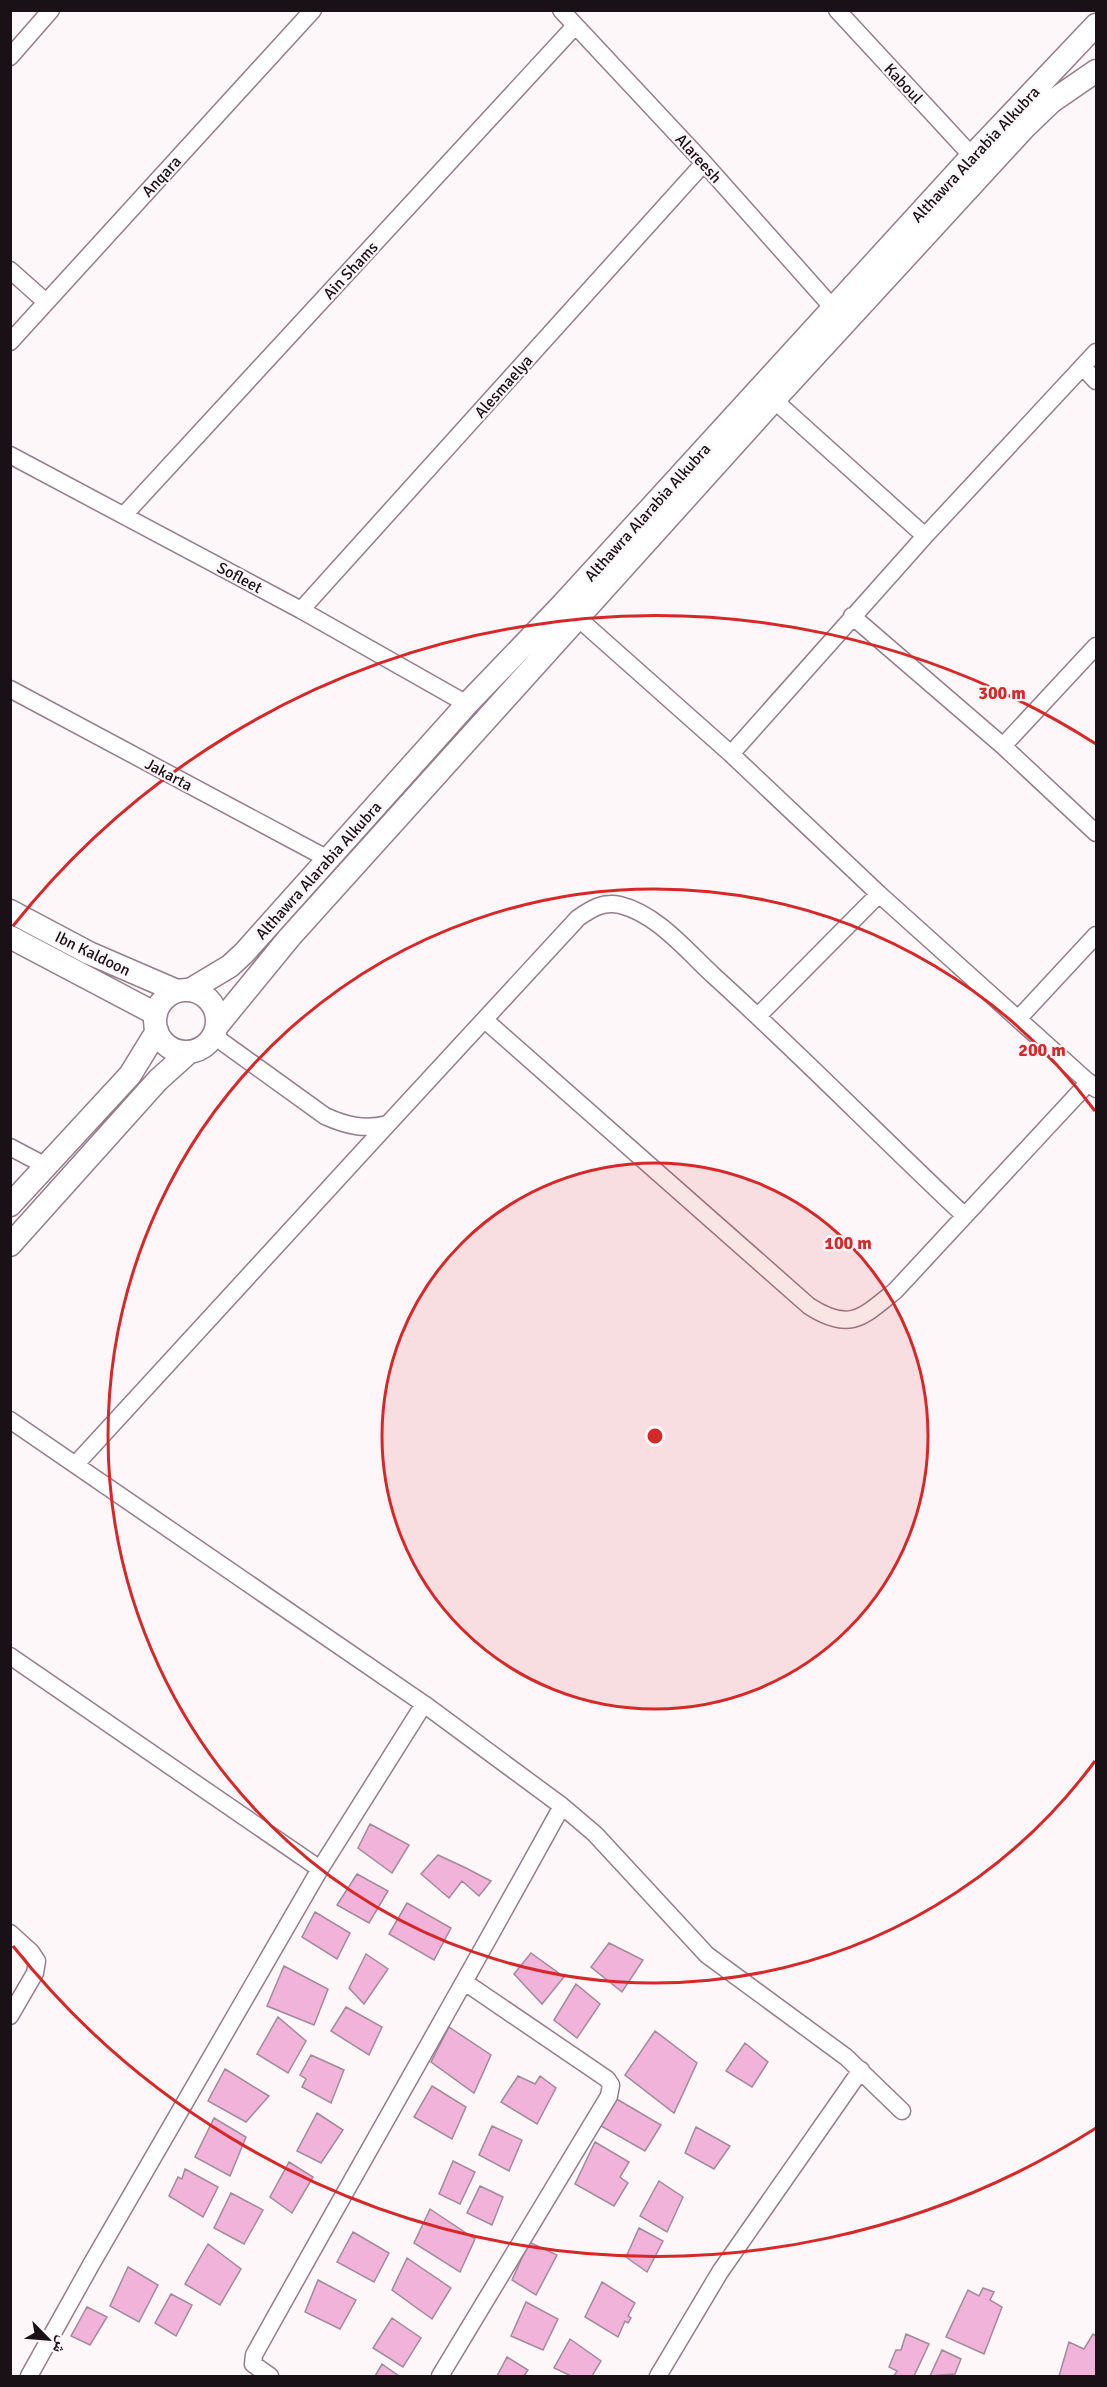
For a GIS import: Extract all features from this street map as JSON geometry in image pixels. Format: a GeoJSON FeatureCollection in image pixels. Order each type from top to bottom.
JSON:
{"type":"FeatureCollection","features":[{"type":"Feature","properties":{"kind":"street"},"geometry":{"type":"LineString","coordinates":[[10,57],[51,10]]}},
{"type":"Feature","properties":{"kind":"street","name":"Anqara"},"geometry":{"type":"LineString","coordinates":[[10,342],[313,10]]}},
{"type":"Feature","properties":{"kind":"street","name":"Alareesh"},"geometry":{"type":"LineString","coordinates":[[561,10],[704,163],[833,308]]}},
{"type":"Feature","properties":{"kind":"street","name":"Kaboul"},"geometry":{"type":"LineString","coordinates":[[837,10],[972,156]]}},
{"type":"Feature","properties":{"kind":"street","name":"Althawra Alarabia Alkubra"},"geometry":{"type":"LineString","coordinates":[[215,1031],[289,938],[833,308],[1096,25]]}},
{"type":"Feature","properties":{"kind":"street","name":"Ain Shams"},"geometry":{"type":"LineString","coordinates":[[124,515],[575,26]]}},
{"type":"Feature","properties":{"kind":"street","name":"Althawra Alarabia Alkubra"},"geometry":{"type":"LineString","coordinates":[[183,990],[230,966],[467,704],[571,612],[774,400],[1025,127],[1051,102],[1096,71]]}},
{"type":"Feature","properties":{"kind":"street","name":"Alesmaelya"},"geometry":{"type":"LineString","coordinates":[[301,610],[704,163]]}},
{"type":"Feature","properties":{"kind":"street"},"geometry":{"type":"LineString","coordinates":[[10,270],[46,302]]}},
{"type":"Feature","properties":{"kind":"street"},"geometry":{"type":"LineString","coordinates":[[731,754],[852,616],[1096,352]]}},
{"type":"Feature","properties":{"kind":"street"},"geometry":{"type":"LineString","coordinates":[[1083,367],[1096,381]]}},
{"type":"Feature","properties":{"kind":"street"},"geometry":{"type":"LineString","coordinates":[[774,400],[925,536]]}},
{"type":"Feature","properties":{"kind":"street","name":"Sofleet"},"geometry":{"type":"LineString","coordinates":[[10,455],[301,610],[467,704]]}},
{"type":"Feature","properties":{"kind":"street"},"geometry":{"type":"LineString","coordinates":[[486,1021],[800,1298],[827,1318],[844,1322],[863,1317],[895,1291],[1093,1086],[879,894],[731,754],[571,612]]}},
{"type":"Feature","properties":{"kind":"street"},"geometry":{"type":"LineString","coordinates":[[852,616],[1003,746],[1096,832]]}},
{"type":"Feature","properties":{"kind":"street"},"geometry":{"type":"LineString","coordinates":[[1003,746],[1096,646]]}},
{"type":"Feature","properties":{"kind":"street","name":"Jakarta"},"geometry":{"type":"LineString","coordinates":[[10,689],[328,859]]}},
{"type":"Feature","properties":{"kind":"street"},"geometry":{"type":"LineString","coordinates":[[758,1016],[879,894]]}},
{"type":"Feature","properties":{"kind":"street"},"geometry":{"type":"LineString","coordinates":[[76,1464],[388,1124],[486,1021],[578,918],[596,906],[619,904],[643,915],[663,929],[758,1016],[965,1216]]}},
{"type":"Feature","properties":{"kind":"street","name":"Ibn Kaldoon"},"geometry":{"type":"LineString","coordinates":[[10,911],[89,953],[183,990]]}},
{"type":"Feature","properties":{"kind":"street"},"geometry":{"type":"LineString","coordinates":[[270,921],[289,938]]}},
{"type":"Feature","properties":{"kind":"street"},"geometry":{"type":"LineString","coordinates":[[1019,1018],[1096,936]]}},
{"type":"Feature","properties":{"kind":"street","name":"Ibn Kaldoon"},"geometry":{"type":"LineString","coordinates":[[10,937],[156,1022]]}},
{"type":"Feature","properties":{"kind":"street"},"geometry":{"type":"LineString","coordinates":[[10,1205],[130,1075],[156,1022],[162,1001],[183,990],[208,998],[214,1006],[215,1031],[207,1044],[189,1052],[158,1080],[10,1245]]}},
{"type":"Feature","properties":{"kind":"street"},"geometry":{"type":"LineString","coordinates":[[156,1022],[169,1047],[189,1052]]}},
{"type":"Feature","properties":{"kind":"street"},"geometry":{"type":"LineString","coordinates":[[215,1031],[325,1116],[342,1124],[361,1128],[388,1124]]}},
{"type":"Feature","properties":{"kind":"street"},"geometry":{"type":"LineString","coordinates":[[10,1147],[46,1166]]}},
{"type":"Feature","properties":{"kind":"street"},"geometry":{"type":"LineString","coordinates":[[10,1420],[424,1704],[562,1806],[595,1834],[707,1955],[834,2046],[902,2111]]}},
{"type":"Feature","properties":{"kind":"street"},"geometry":{"type":"LineString","coordinates":[[10,1656],[320,1869]]}},
{"type":"Feature","properties":{"kind":"street"},"geometry":{"type":"LineString","coordinates":[[30,2376],[92,2263],[320,1869],[424,1704]]}},
{"type":"Feature","properties":{"kind":"street"},"geometry":{"type":"LineString","coordinates":[[270,2376],[252,2364],[254,2355],[364,2156],[466,1983],[562,1806]]}},
{"type":"Feature","properties":{"kind":"street"},"geometry":{"type":"LineString","coordinates":[[10,1933],[31,1952],[37,1961],[34,1973],[10,2016]]}},
{"type":"Feature","properties":{"kind":"street"},"geometry":{"type":"LineString","coordinates":[[440,2376],[609,2096],[611,2085],[608,2079],[466,1983]]}},
{"type":"Feature","properties":{"kind":"street"},"geometry":{"type":"LineString","coordinates":[[658,2376],[720,2272],[861,2070]]}},
{"type":"Feature","properties":{"kind":"building"},"geometry":{"type":"Polygon","coordinates":[[[370,1824],[409,1845],[392,1873],[358,1848],[370,1824]]]}},
{"type":"Feature","properties":{"kind":"building"},"geometry":{"type":"Polygon","coordinates":[[[438,1855],[491,1881],[479,1896],[462,1881],[449,1898],[421,1874],[438,1855]]]}},
{"type":"Feature","properties":{"kind":"building"},"geometry":{"type":"Polygon","coordinates":[[[357,1874],[388,1891],[369,1923],[337,1905],[357,1874]]]}},
{"type":"Feature","properties":{"kind":"building"},"geometry":{"type":"Polygon","coordinates":[[[407,1903],[451,1928],[434,1960],[389,1934],[407,1903]]]}},
{"type":"Feature","properties":{"kind":"building"},"geometry":{"type":"Polygon","coordinates":[[[315,1912],[350,1933],[337,1959],[302,1937],[315,1912]]]}},
{"type":"Feature","properties":{"kind":"building"},"geometry":{"type":"Polygon","coordinates":[[[609,1943],[643,1960],[622,1992],[591,1967],[609,1943]]]}},
{"type":"Feature","properties":{"kind":"building"},"geometry":{"type":"Polygon","coordinates":[[[531,1953],[564,1977],[542,2004],[514,1974],[531,1953]]]}},
{"type":"Feature","properties":{"kind":"building"},"geometry":{"type":"Polygon","coordinates":[[[366,1954],[388,1969],[364,2004],[349,1988],[366,1954]]]}},
{"type":"Feature","properties":{"kind":"building"},"geometry":{"type":"Polygon","coordinates":[[[284,1966],[328,1989],[314,2025],[267,2006],[284,1966]]]}},
{"type":"Feature","properties":{"kind":"building"},"geometry":{"type":"Polygon","coordinates":[[[576,1984],[600,2004],[577,2038],[554,2020],[576,1984]]]}},
{"type":"Feature","properties":{"kind":"building"},"geometry":{"type":"Polygon","coordinates":[[[346,2007],[382,2027],[369,2055],[331,2031],[346,2007]]]}},
{"type":"Feature","properties":{"kind":"building"},"geometry":{"type":"Polygon","coordinates":[[[278,2017],[306,2041],[288,2073],[257,2054],[278,2017]]]}},
{"type":"Feature","properties":{"kind":"building"},"geometry":{"type":"Polygon","coordinates":[[[449,2027],[491,2055],[474,2093],[431,2062],[449,2027]]]}},
{"type":"Feature","properties":{"kind":"building"},"geometry":{"type":"Polygon","coordinates":[[[655,2031],[697,2063],[674,2113],[625,2075],[655,2031]]]}},
{"type":"Feature","properties":{"kind":"building"},"geometry":{"type":"Polygon","coordinates":[[[745,2043],[768,2062],[752,2087],[726,2071],[745,2043]]]}},
{"type":"Feature","properties":{"kind":"building"},"geometry":{"type":"Polygon","coordinates":[[[311,2055],[344,2070],[331,2103],[302,2087],[306,2079],[300,2075],[311,2055]]]}},
{"type":"Feature","properties":{"kind":"building"},"geometry":{"type":"Polygon","coordinates":[[[225,2069],[269,2096],[246,2122],[208,2101],[225,2069]]]}},
{"type":"Feature","properties":{"kind":"building"},"geometry":{"type":"Polygon","coordinates":[[[518,2076],[535,2084],[540,2076],[556,2088],[537,2124],[501,2102],[518,2076]]]}},
{"type":"Feature","properties":{"kind":"building"},"geometry":{"type":"Polygon","coordinates":[[[432,2086],[466,2107],[452,2139],[414,2117],[432,2086]]]}},
{"type":"Feature","properties":{"kind":"building"},"geometry":{"type":"Polygon","coordinates":[[[615,2098],[661,2125],[645,2151],[601,2126],[615,2098]]]}},
{"type":"Feature","properties":{"kind":"building"},"geometry":{"type":"Polygon","coordinates":[[[317,2113],[343,2130],[321,2163],[297,2151],[317,2113]]]}},
{"type":"Feature","properties":{"kind":"building"},"geometry":{"type":"Polygon","coordinates":[[[214,2118],[246,2137],[230,2176],[195,2157],[214,2118]]]}},
{"type":"Feature","properties":{"kind":"building"},"geometry":{"type":"Polygon","coordinates":[[[492,2126],[522,2140],[509,2171],[479,2155],[492,2126]]]}},
{"type":"Feature","properties":{"kind":"building"},"geometry":{"type":"Polygon","coordinates":[[[696,2127],[730,2146],[714,2169],[685,2153],[696,2127]]]}},
{"type":"Feature","properties":{"kind":"building"},"geometry":{"type":"Polygon","coordinates":[[[595,2142],[629,2162],[620,2177],[628,2183],[614,2206],[575,2184],[595,2142]]]}},
{"type":"Feature","properties":{"kind":"building"},"geometry":{"type":"Polygon","coordinates":[[[453,2161],[475,2172],[460,2204],[439,2194],[453,2161]]]}},
{"type":"Feature","properties":{"kind":"building"},"geometry":{"type":"Polygon","coordinates":[[[289,2162],[313,2177],[292,2213],[270,2197],[289,2162]]]}},
{"type":"Feature","properties":{"kind":"building"},"geometry":{"type":"Polygon","coordinates":[[[185,2169],[218,2187],[203,2217],[169,2196],[178,2177],[182,2179],[185,2169]]]}},
{"type":"Feature","properties":{"kind":"building"},"geometry":{"type":"Polygon","coordinates":[[[659,2181],[683,2197],[667,2232],[640,2216],[659,2181]]]}},
{"type":"Feature","properties":{"kind":"building"},"geometry":{"type":"Polygon","coordinates":[[[480,2186],[503,2197],[492,2225],[467,2213],[480,2186]]]}},
{"type":"Feature","properties":{"kind":"building"},"geometry":{"type":"Polygon","coordinates":[[[231,2193],[263,2210],[244,2244],[214,2228],[231,2193]]]}},
{"type":"Feature","properties":{"kind":"building"},"geometry":{"type":"Polygon","coordinates":[[[430,2209],[475,2239],[460,2272],[414,2243],[430,2209]]]}},
{"type":"Feature","properties":{"kind":"building"},"geometry":{"type":"Polygon","coordinates":[[[639,2228],[663,2241],[647,2272],[626,2257],[639,2228]]]}},
{"type":"Feature","properties":{"kind":"building"},"geometry":{"type":"Polygon","coordinates":[[[353,2232],[389,2253],[374,2282],[337,2262],[353,2232]]]}},
{"type":"Feature","properties":{"kind":"building"},"geometry":{"type":"Polygon","coordinates":[[[529,2242],[557,2255],[536,2295],[512,2280],[529,2242]]]}},
{"type":"Feature","properties":{"kind":"building"},"geometry":{"type":"Polygon","coordinates":[[[208,2244],[241,2269],[220,2305],[185,2284],[208,2244]]]}},
{"type":"Feature","properties":{"kind":"building"},"geometry":{"type":"Polygon","coordinates":[[[407,2258],[451,2288],[432,2319],[392,2290],[407,2258]]]}},
{"type":"Feature","properties":{"kind":"building"},"geometry":{"type":"Polygon","coordinates":[[[128,2267],[158,2285],[139,2322],[110,2306],[128,2267]]]}},
{"type":"Feature","properties":{"kind":"building"},"geometry":{"type":"Polygon","coordinates":[[[318,2280],[356,2300],[340,2329],[305,2312],[318,2280]]]}},
{"type":"Feature","properties":{"kind":"building"},"geometry":{"type":"Polygon","coordinates":[[[602,2282],[635,2303],[628,2316],[631,2318],[628,2323],[625,2321],[618,2337],[585,2317],[602,2282]]]}},
{"type":"Feature","properties":{"kind":"building"},"geometry":{"type":"Polygon","coordinates":[[[983,2288],[994,2292],[990,2300],[1002,2307],[984,2354],[946,2337],[968,2290],[979,2296],[983,2288]]]}},
{"type":"Feature","properties":{"kind":"building"},"geometry":{"type":"Polygon","coordinates":[[[171,2294],[192,2305],[176,2336],[155,2323],[171,2294]]]}},
{"type":"Feature","properties":{"kind":"building"},"geometry":{"type":"Polygon","coordinates":[[[526,2302],[558,2319],[543,2350],[511,2336],[526,2302]]]}},
{"type":"Feature","properties":{"kind":"building"},"geometry":{"type":"Polygon","coordinates":[[[87,2307],[107,2317],[90,2345],[71,2336],[87,2307]]]}},
{"type":"Feature","properties":{"kind":"building"},"geometry":{"type":"Polygon","coordinates":[[[392,2318],[421,2338],[403,2367],[373,2348],[392,2318]]]}},
{"type":"Feature","properties":{"kind":"building"},"geometry":{"type":"Polygon","coordinates":[[[906,2334],[929,2344],[914,2376],[894,2376],[897,2371],[889,2367],[896,2350],[901,2350],[906,2334]]]}},
{"type":"Feature","properties":{"kind":"building"},"geometry":{"type":"Polygon","coordinates":[[[1093,2334],[1096,2336],[1096,2376],[1059,2376],[1069,2342],[1084,2349],[1093,2334]]]}},
{"type":"Feature","properties":{"kind":"building"},"geometry":{"type":"Polygon","coordinates":[[[570,2339],[601,2361],[592,2376],[571,2376],[554,2368],[570,2339]]]}},
{"type":"Feature","properties":{"kind":"building"},"geometry":{"type":"Polygon","coordinates":[[[942,2350],[961,2359],[955,2374],[930,2376],[942,2350]]]}},
{"type":"Feature","properties":{"kind":"building"},"geometry":{"type":"Polygon","coordinates":[[[507,2357],[528,2370],[524,2376],[497,2376],[507,2357]]]}},
{"type":"Feature","properties":{"kind":"building"},"geometry":{"type":"Polygon","coordinates":[[[382,2364],[399,2376],[375,2376],[382,2364]]]}}]}
